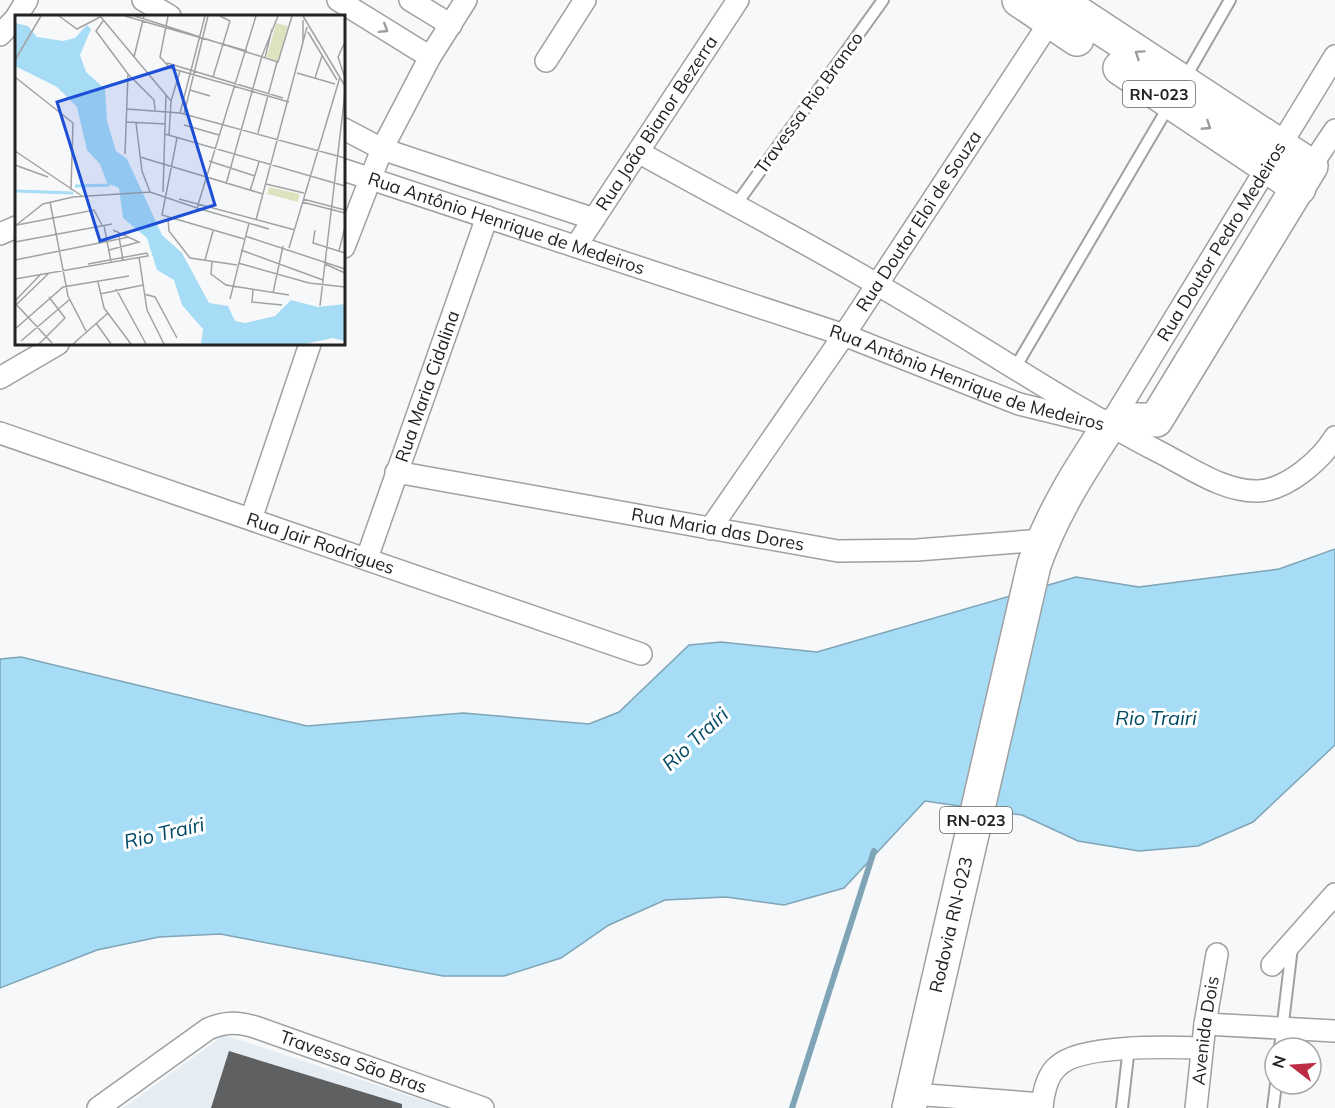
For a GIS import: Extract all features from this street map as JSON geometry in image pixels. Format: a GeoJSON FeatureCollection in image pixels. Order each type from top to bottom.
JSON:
{"type":"FeatureCollection","features":[{"type":"Feature","properties":{"kind":"main road","name":"RN-023"},"geometry":{"type":"LineString","coordinates":[[1019,0],[1059,6],[1177,93],[1305,177]]}},
{"type":"Feature","properties":{"kind":"main road","name":"Rua Doutor Pedro Medeiros"},"geometry":{"type":"LineString","coordinates":[[1039,553],[1068,487],[1109,426],[1132,420],[1156,420],[1305,177]]}},
{"type":"Feature","properties":{"kind":"main road","name":"Rodovia RN-023"},"geometry":{"type":"LineString","coordinates":[[913,1092],[1039,553]]}},
{"type":"Feature","properties":{"kind":"street"},"geometry":{"type":"LineString","coordinates":[[18,15],[27,0]]}},
{"type":"Feature","properties":{"kind":"street"},"geometry":{"type":"LineString","coordinates":[[143,0],[168,15]]}},
{"type":"Feature","properties":{"kind":"street"},"geometry":{"type":"LineString","coordinates":[[338,0],[430,57]]}},
{"type":"Feature","properties":{"kind":"street"},"geometry":{"type":"LineString","coordinates":[[410,0],[451,25]]}},
{"type":"Feature","properties":{"kind":"street"},"geometry":{"type":"LineString","coordinates":[[345,244],[382,149],[430,57],[466,0]]}},
{"type":"Feature","properties":{"kind":"street"},"geometry":{"type":"LineString","coordinates":[[546,61],[585,0]]}},
{"type":"Feature","properties":{"kind":"street","name":"Rua João Bianor Bezerra"},"geometry":{"type":"LineString","coordinates":[[576,246],[640,153],[738,0]]}},
{"type":"Feature","properties":{"kind":"street","name":"Rua Doutor Eloi de Souza"},"geometry":{"type":"LineString","coordinates":[[710,529],[844,335],[1059,6]]}},
{"type":"Feature","properties":{"kind":"street"},"geometry":{"type":"LineString","coordinates":[[0,35],[15,19]]}},
{"type":"Feature","properties":{"kind":"street","name":"Rua Doutor Pedro Medeiros"},"geometry":{"type":"LineString","coordinates":[[1109,426],[1335,56]]}},
{"type":"Feature","properties":{"kind":"street","name":"Rua Antônio Henrique de Medeiros"},"geometry":{"type":"LineString","coordinates":[[345,130],[382,149],[594,219]]}},
{"type":"Feature","properties":{"kind":"street","name":"Rua Doutor Pedro Medeiros"},"geometry":{"type":"LineString","coordinates":[[1305,177],[1335,130]]}},
{"type":"Feature","properties":{"kind":"street","name":"Rua Antônio Henrique de Medeiros"},"geometry":{"type":"LineString","coordinates":[[640,153],[878,284],[1109,426]]}},
{"type":"Feature","properties":{"kind":"street","name":"Rua Antônio Henrique de Medeiros"},"geometry":{"type":"LineString","coordinates":[[345,171],[844,335],[1019,404],[1109,426]]}},
{"type":"Feature","properties":{"kind":"street","name":"Rua Maria Cidalina"},"geometry":{"type":"LineString","coordinates":[[366,558],[488,217]]}},
{"type":"Feature","properties":{"kind":"street"},"geometry":{"type":"LineString","coordinates":[[0,234],[15,227]]}},
{"type":"Feature","properties":{"kind":"street"},"geometry":{"type":"LineString","coordinates":[[0,378],[56,345]]}},
{"type":"Feature","properties":{"kind":"street"},"geometry":{"type":"LineString","coordinates":[[251,519],[310,345]]}},
{"type":"Feature","properties":{"kind":"street"},"geometry":{"type":"LineString","coordinates":[[1109,426],[1221,484],[1261,491],[1274,487],[1304,471],[1333,445]]}},
{"type":"Feature","properties":{"kind":"street","name":"Rua Jair Rodrigues"},"geometry":{"type":"LineString","coordinates":[[0,433],[641,654]]}},
{"type":"Feature","properties":{"kind":"street","name":"Rua Maria das Dores"},"geometry":{"type":"LineString","coordinates":[[396,472],[838,551],[1039,553]]}},
{"type":"Feature","properties":{"kind":"street"},"geometry":{"type":"LineString","coordinates":[[1272,965],[1335,894]]}},
{"type":"Feature","properties":{"kind":"street","name":"Avenida Dois"},"geometry":{"type":"LineString","coordinates":[[1196,1108],[1205,1024],[1217,954]]}},
{"type":"Feature","properties":{"kind":"street","name":"Travessa São Bras"},"geometry":{"type":"LineString","coordinates":[[98,1108],[208,1029],[227,1023],[258,1028],[483,1108]]}},
{"type":"Feature","properties":{"kind":"street"},"geometry":{"type":"LineString","coordinates":[[1205,1024],[1270,1036]]}},
{"type":"Feature","properties":{"kind":"street"},"geometry":{"type":"LineString","coordinates":[[1296,1036],[1335,1031]]}},
{"type":"Feature","properties":{"kind":"street"},"geometry":{"type":"LineString","coordinates":[[913,1092],[1044,1099],[1053,1071],[1062,1062],[1129,1047],[1202,1048]]}},
{"type":"Feature","properties":{"kind":"lane","name":"Travessa Rio Branco"},"geometry":{"type":"LineString","coordinates":[[735,206],[883,0]]}},
{"type":"Feature","properties":{"kind":"lane"},"geometry":{"type":"LineString","coordinates":[[1015,368],[1230,0]]}},
{"type":"Feature","properties":{"kind":"lane"},"geometry":{"type":"LineString","coordinates":[[1281,1036],[1293,942]]}},
{"type":"Feature","properties":{"kind":"lane"},"geometry":{"type":"LineString","coordinates":[[1122,1108],[1129,1047]]}},
{"type":"Feature","properties":{"kind":"shaded area"},"geometry":{"type":"Polygon","coordinates":[[[224,1035],[446,1108],[123,1108],[224,1035]]]}},
{"type":"Feature","properties":{"kind":"water","name":"Rio Trairi"},"geometry":{"type":"Polygon","coordinates":[[[1335,549],[1335,745],[1253,822],[1198,846],[1139,851],[1078,841],[1022,815],[925,801],[844,888],[784,905],[726,897],[665,900],[609,925],[561,958],[504,976],[443,976],[220,934],[159,937],[97,950],[0,988],[0,659],[21,657],[307,726],[463,713],[589,724],[619,712],[689,645],[721,642],[817,652],[1076,577],[1139,587],[1279,569],[1335,549]]]}},
{"type":"Feature","properties":{"kind":"building"},"geometry":{"type":"Polygon","coordinates":[[[229,1051],[402,1104],[402,1108],[211,1108],[229,1051]]]}},
{"type":"Feature","properties":{"kind":"waterway"},"geometry":{"type":"LineString","coordinates":[[792,1108],[874,851]]}},
{"type":"Feature","properties":{"kind":"water label","name":"Rio Traíri"},"geometry":{"type":"Point","coordinates":[695,739]}},
{"type":"Feature","properties":{"kind":"water label","name":"Rio Traíri"},"geometry":{"type":"Point","coordinates":[164,833]}}]}
